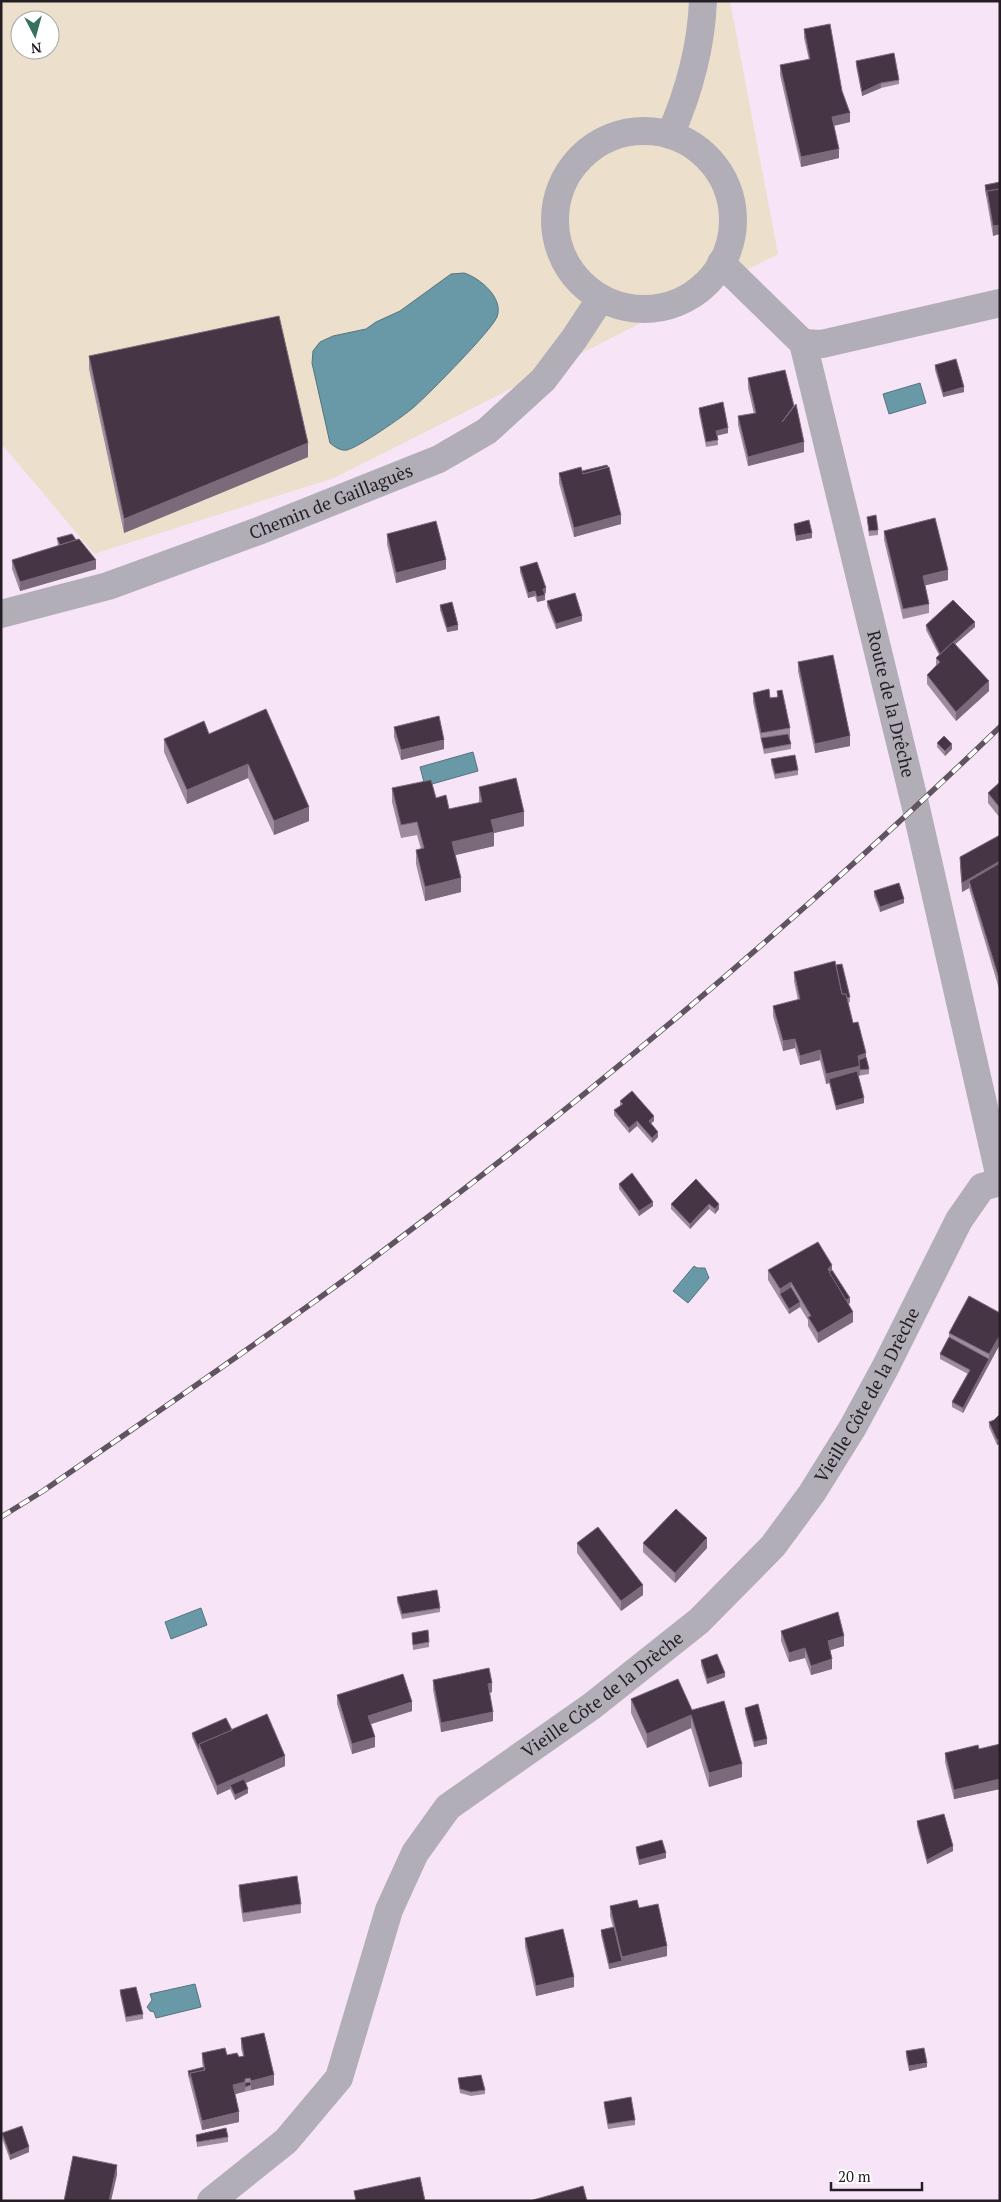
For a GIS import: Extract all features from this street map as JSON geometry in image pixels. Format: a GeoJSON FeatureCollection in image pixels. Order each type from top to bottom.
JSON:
{"type":"FeatureCollection","features":[{"type":"Feature","properties":{"kind":"street"},"geometry":{"type":"LineString","coordinates":[[670,135],[688,94],[702,25],[703,1]]}},
{"type":"Feature","properties":{"kind":"street"},"geometry":{"type":"LineString","coordinates":[[652,131],[670,135],[686,142],[701,152],[723,179],[733,212],[729,247],[721,263],[699,290],[668,305],[634,308],[617,305],[601,298],[575,276],[559,247],[554,214],[564,181],[573,165],[586,152],[617,135],[652,131]]}},
{"type":"Feature","properties":{"kind":"street"},"geometry":{"type":"LineString","coordinates":[[721,263],[803,344],[822,344],[1000,303]]}},
{"type":"Feature","properties":{"kind":"street","name":"Chemin de Gaillaguès"},"geometry":{"type":"LineString","coordinates":[[1,614],[108,586],[261,530],[438,459],[487,431],[543,380],[574,339],[601,298]]}},
{"type":"Feature","properties":{"kind":"street","name":"Route de la Drêche"},"geometry":{"type":"LineString","coordinates":[[803,344],[916,808],[1000,1178]]}},
{"type":"Feature","properties":{"kind":"street","name":"Vieille Côte de la Drèche"},"geometry":{"type":"LineString","coordinates":[[212,2201],[286,2141],[339,2078],[389,1910],[415,1853],[448,1807],[592,1706],[699,1621],[773,1546],[812,1493],[853,1427],[886,1366],[959,1220],[982,1187],[1000,1182]]}},
{"type":"Feature","properties":{"kind":"shaded area"},"geometry":{"type":"Polygon","coordinates":[[[1,1],[730,1],[778,254],[334,478],[94,554],[1,443],[1,1]]]}},
{"type":"Feature","properties":{"kind":"water"},"geometry":{"type":"Polygon","coordinates":[[[464,273],[477,279],[494,296],[498,310],[497,317],[492,324],[458,363],[409,411],[353,448],[342,450],[330,443],[312,363],[313,351],[320,342],[333,336],[366,329],[376,322],[400,311],[451,274],[464,273]]]}},
{"type":"Feature","properties":{"kind":"water"},"geometry":{"type":"Polygon","coordinates":[[[920,383],[926,403],[889,414],[883,394],[920,383]]]}},
{"type":"Feature","properties":{"kind":"water"},"geometry":{"type":"Polygon","coordinates":[[[473,752],[478,771],[425,786],[420,767],[473,752]]]}},
{"type":"Feature","properties":{"kind":"water"},"geometry":{"type":"Polygon","coordinates":[[[694,1266],[705,1268],[709,1278],[688,1303],[673,1291],[694,1266]]]}},
{"type":"Feature","properties":{"kind":"water"},"geometry":{"type":"Polygon","coordinates":[[[201,1608],[207,1625],[171,1639],[165,1622],[201,1608]]]}},
{"type":"Feature","properties":{"kind":"water"},"geometry":{"type":"Polygon","coordinates":[[[195,1984],[201,2007],[156,2018],[154,2012],[150,2011],[147,2007],[152,2000],[150,1994],[195,1984]]]}},
{"type":"Feature","properties":{"kind":"building"},"geometry":{"type":"Polygon","coordinates":[[[830,24],[842,91],[850,113],[832,117],[839,149],[801,157],[780,65],[810,59],[804,29],[830,24]]]}},
{"type":"Feature","properties":{"kind":"building"},"geometry":{"type":"Polygon","coordinates":[[[894,53],[899,80],[881,83],[862,92],[856,61],[894,53]]]}},
{"type":"Feature","properties":{"kind":"building"},"geometry":{"type":"Polygon","coordinates":[[[1000,182],[1000,189],[987,191],[987,196],[985,185],[1000,182]]]}},
{"type":"Feature","properties":{"kind":"building"},"geometry":{"type":"Polygon","coordinates":[[[1000,189],[1000,225],[993,226],[987,191],[1000,189]]]}},
{"type":"Feature","properties":{"kind":"building"},"geometry":{"type":"Polygon","coordinates":[[[279,316],[308,443],[124,519],[89,356],[279,316]]]}},
{"type":"Feature","properties":{"kind":"building"},"geometry":{"type":"Polygon","coordinates":[[[956,359],[964,387],[943,393],[935,365],[956,359]]]}},
{"type":"Feature","properties":{"kind":"building"},"geometry":{"type":"Polygon","coordinates":[[[785,370],[794,406],[782,422],[796,404],[804,442],[748,457],[738,416],[756,413],[748,378],[785,370]]]}},
{"type":"Feature","properties":{"kind":"building"},"geometry":{"type":"Polygon","coordinates":[[[723,402],[728,428],[716,431],[718,440],[706,442],[699,408],[723,402]]]}},
{"type":"Feature","properties":{"kind":"building"},"geometry":{"type":"Polygon","coordinates":[[[607,465],[608,467],[583,474],[582,471],[607,465]]]}},
{"type":"Feature","properties":{"kind":"building"},"geometry":{"type":"Polygon","coordinates":[[[581,467],[583,474],[609,467],[621,515],[574,528],[559,473],[581,467]]]}},
{"type":"Feature","properties":{"kind":"building"},"geometry":{"type":"Polygon","coordinates":[[[876,515],[878,530],[869,531],[867,517],[876,515]]]}},
{"type":"Feature","properties":{"kind":"building"},"geometry":{"type":"Polygon","coordinates":[[[935,518],[948,570],[923,576],[929,604],[903,609],[884,531],[935,518]]]}},
{"type":"Feature","properties":{"kind":"building"},"geometry":{"type":"Polygon","coordinates":[[[809,520],[812,533],[796,536],[794,524],[809,520]]]}},
{"type":"Feature","properties":{"kind":"building"},"geometry":{"type":"Polygon","coordinates":[[[436,521],[446,560],[396,573],[387,534],[436,521]]]}},
{"type":"Feature","properties":{"kind":"building"},"geometry":{"type":"Polygon","coordinates":[[[72,534],[76,540],[60,545],[57,538],[72,534]]]}},
{"type":"Feature","properties":{"kind":"building"},"geometry":{"type":"Polygon","coordinates":[[[79,539],[96,560],[20,582],[12,560],[79,539]]]}},
{"type":"Feature","properties":{"kind":"building"},"geometry":{"type":"Polygon","coordinates":[[[537,562],[546,588],[543,589],[545,595],[537,597],[535,591],[528,593],[520,567],[537,562]]]}},
{"type":"Feature","properties":{"kind":"building"},"geometry":{"type":"Polygon","coordinates":[[[575,593],[582,616],[556,624],[547,601],[575,593]]]}},
{"type":"Feature","properties":{"kind":"building"},"geometry":{"type":"Polygon","coordinates":[[[953,600],[975,622],[940,654],[926,625],[953,600]]]}},
{"type":"Feature","properties":{"kind":"building"},"geometry":{"type":"Polygon","coordinates":[[[452,602],[458,625],[447,628],[440,605],[452,602]]]}},
{"type":"Feature","properties":{"kind":"building"},"geometry":{"type":"Polygon","coordinates":[[[953,642],[989,681],[956,712],[927,675],[940,662],[936,658],[953,642]]]}},
{"type":"Feature","properties":{"kind":"building"},"geometry":{"type":"Polygon","coordinates":[[[833,655],[850,736],[815,744],[798,662],[833,655]]]}},
{"type":"Feature","properties":{"kind":"building"},"geometry":{"type":"Polygon","coordinates":[[[769,689],[770,698],[778,697],[777,691],[782,690],[790,728],[761,733],[753,693],[769,689]]]}},
{"type":"Feature","properties":{"kind":"building"},"geometry":{"type":"Polygon","coordinates":[[[266,709],[309,807],[274,821],[248,764],[187,790],[164,739],[204,721],[209,734],[266,709]]]}},
{"type":"Feature","properties":{"kind":"building"},"geometry":{"type":"Polygon","coordinates":[[[439,716],[444,740],[401,750],[394,727],[439,716]]]}},
{"type":"Feature","properties":{"kind":"building"},"geometry":{"type":"Polygon","coordinates":[[[788,734],[791,744],[764,749],[761,738],[788,734]]]}},
{"type":"Feature","properties":{"kind":"building"},"geometry":{"type":"Polygon","coordinates":[[[944,736],[952,744],[945,751],[937,743],[944,736]]]}},
{"type":"Feature","properties":{"kind":"building"},"geometry":{"type":"Polygon","coordinates":[[[795,755],[798,770],[775,774],[771,759],[795,755]]]}},
{"type":"Feature","properties":{"kind":"building"},"geometry":{"type":"Polygon","coordinates":[[[516,778],[524,812],[491,820],[494,832],[452,842],[461,878],[425,887],[416,850],[424,848],[417,822],[401,825],[392,788],[431,780],[436,798],[446,795],[449,809],[482,802],[479,787],[516,778]]]}},
{"type":"Feature","properties":{"kind":"building"},"geometry":{"type":"Polygon","coordinates":[[[1000,782],[1000,808],[988,793],[1000,782]]]}},
{"type":"Feature","properties":{"kind":"building"},"geometry":{"type":"Polygon","coordinates":[[[1000,835],[1000,861],[962,883],[960,857],[1000,835]]]}},
{"type":"Feature","properties":{"kind":"building"},"geometry":{"type":"Polygon","coordinates":[[[1000,863],[1000,982],[969,881],[1000,863]]]}},
{"type":"Feature","properties":{"kind":"building"},"geometry":{"type":"Polygon","coordinates":[[[899,883],[904,899],[880,907],[874,891],[899,883]]]}},
{"type":"Feature","properties":{"kind":"building"},"geometry":{"type":"Polygon","coordinates":[[[835,961],[842,994],[846,994],[853,1023],[858,1022],[866,1053],[858,1056],[860,1066],[826,1074],[820,1050],[800,1056],[795,1039],[783,1041],[773,1006],[800,999],[794,972],[835,961]]]}},
{"type":"Feature","properties":{"kind":"building"},"geometry":{"type":"Polygon","coordinates":[[[842,964],[850,997],[847,998],[846,994],[842,994],[836,965],[842,964]]]}},
{"type":"Feature","properties":{"kind":"building"},"geometry":{"type":"Polygon","coordinates":[[[866,1057],[869,1069],[860,1070],[859,1060],[866,1057]]]}},
{"type":"Feature","properties":{"kind":"building"},"geometry":{"type":"Polygon","coordinates":[[[857,1071],[864,1098],[836,1106],[829,1079],[857,1071]]]}},
{"type":"Feature","properties":{"kind":"building"},"geometry":{"type":"Polygon","coordinates":[[[632,1091],[654,1116],[649,1121],[658,1132],[652,1138],[637,1121],[629,1128],[614,1110],[623,1104],[620,1101],[632,1091]]]}},
{"type":"Feature","properties":{"kind":"building"},"geometry":{"type":"Polygon","coordinates":[[[632,1173],[653,1202],[639,1211],[619,1184],[632,1173]]]}},
{"type":"Feature","properties":{"kind":"building"},"geometry":{"type":"Polygon","coordinates":[[[696,1179],[719,1204],[715,1209],[709,1204],[690,1224],[671,1204],[696,1179]]]}},
{"type":"Feature","properties":{"kind":"building"},"geometry":{"type":"Polygon","coordinates":[[[818,1242],[832,1265],[828,1269],[853,1312],[818,1333],[808,1317],[811,1316],[791,1282],[780,1289],[768,1270],[818,1242]]]}},
{"type":"Feature","properties":{"kind":"building"},"geometry":{"type":"Polygon","coordinates":[[[832,1270],[850,1298],[846,1300],[829,1272],[832,1270]]]}},
{"type":"Feature","properties":{"kind":"building"},"geometry":{"type":"Polygon","coordinates":[[[791,1287],[800,1302],[789,1309],[780,1294],[791,1287]]]}},
{"type":"Feature","properties":{"kind":"building"},"geometry":{"type":"Polygon","coordinates":[[[969,1296],[1000,1313],[1000,1335],[989,1354],[949,1333],[969,1296]]]}},
{"type":"Feature","properties":{"kind":"building"},"geometry":{"type":"Polygon","coordinates":[[[949,1337],[989,1359],[963,1408],[952,1402],[970,1370],[940,1354],[949,1337]]]}},
{"type":"Feature","properties":{"kind":"building"},"geometry":{"type":"Polygon","coordinates":[[[1000,1414],[1000,1439],[997,1440],[989,1422],[1000,1414]]]}},
{"type":"Feature","properties":{"kind":"building"},"geometry":{"type":"Polygon","coordinates":[[[676,1509],[707,1538],[675,1573],[643,1543],[676,1509]]]}},
{"type":"Feature","properties":{"kind":"building"},"geometry":{"type":"Polygon","coordinates":[[[598,1527],[643,1585],[621,1601],[577,1543],[598,1527]]]}},
{"type":"Feature","properties":{"kind":"building"},"geometry":{"type":"Polygon","coordinates":[[[437,1590],[440,1608],[402,1614],[397,1597],[437,1590]]]}},
{"type":"Feature","properties":{"kind":"building"},"geometry":{"type":"Polygon","coordinates":[[[838,1612],[844,1636],[828,1641],[832,1659],[811,1666],[805,1648],[789,1653],[781,1631],[838,1612]]]}},
{"type":"Feature","properties":{"kind":"building"},"geometry":{"type":"Polygon","coordinates":[[[428,1630],[429,1642],[413,1645],[412,1633],[428,1630]]]}},
{"type":"Feature","properties":{"kind":"building"},"geometry":{"type":"Polygon","coordinates":[[[717,1654],[725,1673],[707,1679],[701,1660],[717,1654]]]}},
{"type":"Feature","properties":{"kind":"building"},"geometry":{"type":"Polygon","coordinates":[[[489,1668],[492,1683],[488,1684],[493,1712],[441,1723],[433,1680],[489,1668]]]}},
{"type":"Feature","properties":{"kind":"building"},"geometry":{"type":"Polygon","coordinates":[[[403,1674],[412,1702],[368,1716],[375,1737],[352,1744],[337,1695],[403,1674]]]}},
{"type":"Feature","properties":{"kind":"building"},"geometry":{"type":"Polygon","coordinates":[[[678,1679],[692,1710],[724,1701],[742,1764],[709,1773],[691,1715],[647,1734],[631,1699],[678,1679]]]}},
{"type":"Feature","properties":{"kind":"building"},"geometry":{"type":"Polygon","coordinates":[[[758,1704],[767,1739],[754,1742],[745,1708],[758,1704]]]}},
{"type":"Feature","properties":{"kind":"building"},"geometry":{"type":"Polygon","coordinates":[[[267,1714],[285,1756],[217,1786],[199,1744],[267,1714]]]}},
{"type":"Feature","properties":{"kind":"building"},"geometry":{"type":"Polygon","coordinates":[[[226,1718],[232,1730],[199,1744],[199,1749],[192,1733],[226,1718]]]}},
{"type":"Feature","properties":{"kind":"building"},"geometry":{"type":"Polygon","coordinates":[[[1000,1744],[1000,1779],[954,1790],[945,1753],[978,1745],[979,1749],[1000,1744]]]}},
{"type":"Feature","properties":{"kind":"building"},"geometry":{"type":"Polygon","coordinates":[[[244,1779],[248,1789],[235,1795],[230,1785],[244,1779]]]}},
{"type":"Feature","properties":{"kind":"building"},"geometry":{"type":"Polygon","coordinates":[[[944,1814],[953,1846],[927,1860],[917,1821],[944,1814]]]}},
{"type":"Feature","properties":{"kind":"building"},"geometry":{"type":"Polygon","coordinates":[[[662,1840],[666,1853],[639,1860],[636,1847],[662,1840]]]}},
{"type":"Feature","properties":{"kind":"building"},"geometry":{"type":"Polygon","coordinates":[[[297,1876],[301,1904],[243,1913],[239,1885],[297,1876]]]}},
{"type":"Feature","properties":{"kind":"building"},"geometry":{"type":"Polygon","coordinates":[[[637,1900],[639,1908],[658,1904],[667,1946],[622,1957],[610,1906],[637,1900]]]}},
{"type":"Feature","properties":{"kind":"building"},"geometry":{"type":"Polygon","coordinates":[[[614,1927],[622,1961],[609,1964],[601,1930],[614,1927]]]}},
{"type":"Feature","properties":{"kind":"building"},"geometry":{"type":"Polygon","coordinates":[[[563,1929],[574,1977],[536,1986],[525,1938],[563,1929]]]}},
{"type":"Feature","properties":{"kind":"building"},"geometry":{"type":"Polygon","coordinates":[[[136,1987],[143,2014],[126,2017],[120,1990],[136,1987]]]}},
{"type":"Feature","properties":{"kind":"building"},"geometry":{"type":"Polygon","coordinates":[[[264,2033],[274,2075],[251,2081],[250,2078],[245,2079],[245,2082],[233,2085],[239,2112],[202,2121],[190,2073],[205,2070],[202,2053],[225,2048],[227,2055],[237,2053],[239,2057],[244,2056],[241,2038],[264,2033]]]}},
{"type":"Feature","properties":{"kind":"building"},"geometry":{"type":"Polygon","coordinates":[[[924,2048],[927,2063],[909,2066],[906,2051],[924,2048]]]}},
{"type":"Feature","properties":{"kind":"building"},"geometry":{"type":"Polygon","coordinates":[[[204,2067],[204,2070],[190,2073],[190,2078],[188,2071],[204,2067]]]}},
{"type":"Feature","properties":{"kind":"building"},"geometry":{"type":"Polygon","coordinates":[[[481,2075],[485,2090],[471,2092],[460,2089],[458,2078],[481,2075]]]}},
{"type":"Feature","properties":{"kind":"building"},"geometry":{"type":"Polygon","coordinates":[[[250,2082],[251,2085],[245,2087],[245,2083],[250,2082]]]}},
{"type":"Feature","properties":{"kind":"building"},"geometry":{"type":"Polygon","coordinates":[[[631,2097],[635,2120],[608,2124],[604,2102],[631,2097]]]}},
{"type":"Feature","properties":{"kind":"building"},"geometry":{"type":"Polygon","coordinates":[[[22,2126],[29,2147],[10,2155],[2,2133],[22,2126]]]}},
{"type":"Feature","properties":{"kind":"building"},"geometry":{"type":"Polygon","coordinates":[[[226,2128],[228,2137],[197,2142],[196,2135],[226,2128]]]}},
{"type":"Feature","properties":{"kind":"building"},"geometry":{"type":"Polygon","coordinates":[[[73,2156],[117,2165],[109,2201],[64,2201],[73,2156]]]}},
{"type":"Feature","properties":{"kind":"building"},"geometry":{"type":"Polygon","coordinates":[[[420,2177],[425,2201],[356,2201],[354,2191],[420,2177]]]}},
{"type":"Feature","properties":{"kind":"building"},"geometry":{"type":"Polygon","coordinates":[[[583,2186],[587,2201],[533,2201],[533,2200],[583,2186]]]}},
{"type":"Feature","properties":{"kind":"railway"},"geometry":{"type":"LineString","coordinates":[[1,1517],[43,1491],[278,1328],[355,1272],[523,1143],[686,1010],[766,941],[923,800],[1000,727]]}}]}
